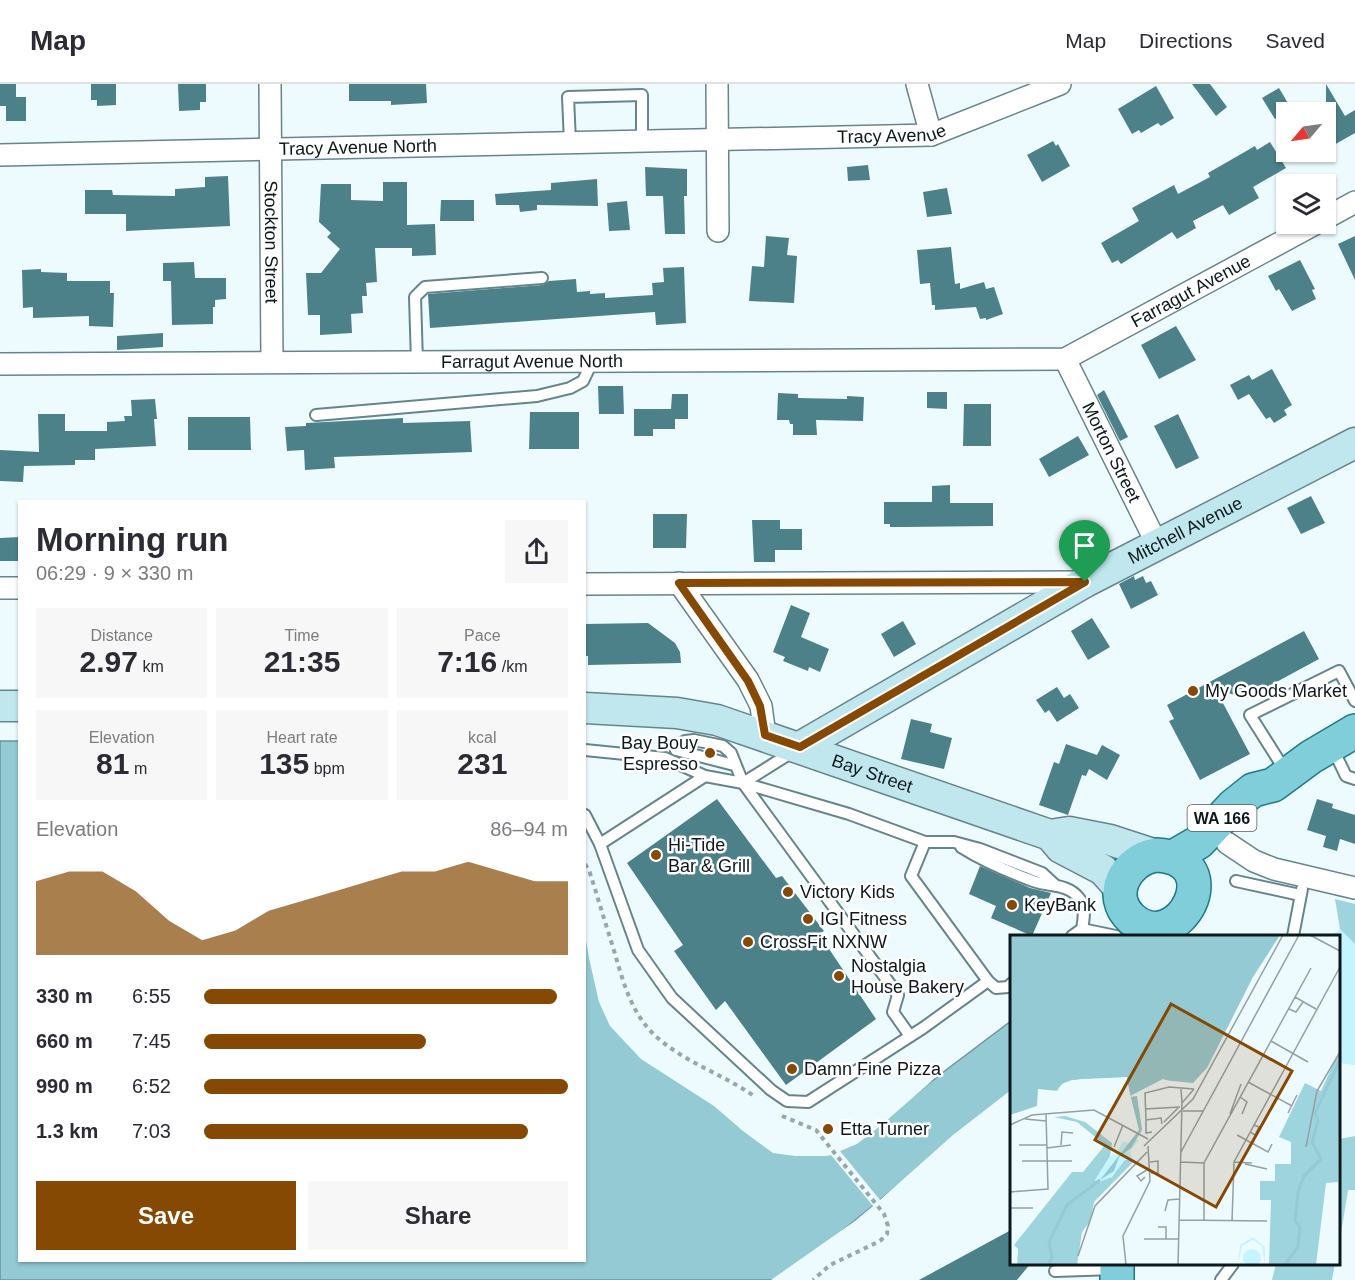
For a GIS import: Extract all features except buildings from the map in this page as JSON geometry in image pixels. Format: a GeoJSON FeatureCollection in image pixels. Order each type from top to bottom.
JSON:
{"type":"FeatureCollection","features":[{"type":"Feature","properties":{"kind":"main road","name":"Mitchell Avenue"},"geometry":{"type":"LineString","coordinates":[[800,747],[1085,582],[1355,443]]}},
{"type":"Feature","properties":{"kind":"main road"},"geometry":{"type":"LineString","coordinates":[[0,706],[18,706]]}},
{"type":"Feature","properties":{"kind":"main road","name":"Bay Street"},"geometry":{"type":"LineString","coordinates":[[586,708],[697,715],[738,725],[1050,835],[1069,832],[1110,840],[1165,856]]}},
{"type":"Feature","properties":{"kind":"main road","name":"WA 166"},"geometry":{"type":"LineString","coordinates":[[1280,779],[1264,804],[1245,820],[1209,865],[1195,888],[1193,900],[1186,913],[1159,932],[1135,921],[1122,919],[1127,871],[1134,864],[1149,856],[1165,856],[1199,842],[1233,806],[1253,790],[1280,779],[1343,738]]}},
{"type":"Feature","properties":{"kind":"main road","name":"Bay Street"},"geometry":{"type":"LineString","coordinates":[[1050,835],[1061,848],[1103,870],[1122,919]]}},
{"type":"Feature","properties":{"kind":"main road"},"geometry":{"type":"LineString","coordinates":[[1165,856],[1188,869],[1195,888]]}},
{"type":"Feature","properties":{"kind":"street","name":"Stockton Street"},"geometry":{"type":"LineString","coordinates":[[270,84],[272,362]]}},
{"type":"Feature","properties":{"kind":"street"},"geometry":{"type":"LineString","coordinates":[[717,84],[718,231]]}},
{"type":"Feature","properties":{"kind":"street"},"geometry":{"type":"LineString","coordinates":[[917,84],[931,135]]}},
{"type":"Feature","properties":{"kind":"street","name":"Tracy Avenue"},"geometry":{"type":"LineString","coordinates":[[717,139],[931,135],[1060,84]]}},
{"type":"Feature","properties":{"kind":"street","name":"Tracy Avenue North"},"geometry":{"type":"LineString","coordinates":[[0,155],[717,139]]}},
{"type":"Feature","properties":{"kind":"street"},"geometry":{"type":"LineString","coordinates":[[1336,212],[1355,202]]}},
{"type":"Feature","properties":{"kind":"street","name":"Farragut Avenue"},"geometry":{"type":"LineString","coordinates":[[1065,359],[1296,234]]}},
{"type":"Feature","properties":{"kind":"street","name":"Farragut Avenue North"},"geometry":{"type":"LineString","coordinates":[[0,364],[1065,359]]}},
{"type":"Feature","properties":{"kind":"street","name":"Morton Street"},"geometry":{"type":"LineString","coordinates":[[1065,359],[1157,544]]}},
{"type":"Feature","properties":{"kind":"street"},"geometry":{"type":"LineString","coordinates":[[586,584],[1085,582]]}},
{"type":"Feature","properties":{"kind":"street"},"geometry":{"type":"LineString","coordinates":[[679,583],[748,681],[760,706],[765,735]]}},
{"type":"Feature","properties":{"kind":"street"},"geometry":{"type":"LineString","coordinates":[[0,588],[18,588]]}},
{"type":"Feature","properties":{"kind":"street"},"geometry":{"type":"LineString","coordinates":[[1227,843],[1254,861],[1274,869],[1302,886],[1355,888]]}},
{"type":"Feature","properties":{"kind":"lane"},"geometry":{"type":"LineString","coordinates":[[570,142],[568,97],[632,95],[642,95],[642,141]]}},
{"type":"Feature","properties":{"kind":"lane"},"geometry":{"type":"LineString","coordinates":[[417,362],[415,297],[424,287],[542,278]]}},
{"type":"Feature","properties":{"kind":"lane"},"geometry":{"type":"LineString","coordinates":[[316,415],[537,396],[570,388],[583,381],[592,362]]}},
{"type":"Feature","properties":{"kind":"lane"},"geometry":{"type":"LineString","coordinates":[[1280,779],[1250,715],[1339,671],[1355,701]]}},
{"type":"Feature","properties":{"kind":"lane"},"geometry":{"type":"LineString","coordinates":[[1343,738],[1347,776],[1355,779]]}},
{"type":"Feature","properties":{"kind":"lane"},"geometry":{"type":"LineString","coordinates":[[734,765],[676,750],[685,741],[694,740],[723,746],[731,753],[743,783],[898,995],[893,1012],[910,1036]]}},
{"type":"Feature","properties":{"kind":"lane"},"geometry":{"type":"LineString","coordinates":[[743,783],[800,747]]}},
{"type":"Feature","properties":{"kind":"lane"},"geometry":{"type":"LineString","coordinates":[[586,750],[665,758],[705,776],[743,783],[849,814],[925,842],[954,843],[976,856],[1035,882],[1055,885],[1072,891],[1082,900],[1085,916],[1082,929]]}},
{"type":"Feature","properties":{"kind":"lane"},"geometry":{"type":"LineString","coordinates":[[600,844],[705,776]]}},
{"type":"Feature","properties":{"kind":"lane"},"geometry":{"type":"LineString","coordinates":[[586,817],[600,844],[638,950],[672,998],[787,1101],[808,1102],[910,1036],[988,981]]}},
{"type":"Feature","properties":{"kind":"lane"},"geometry":{"type":"LineString","coordinates":[[925,842],[911,876],[988,981],[996,988],[1008,987],[1010,984]]}},
{"type":"Feature","properties":{"kind":"lane"},"geometry":{"type":"LineString","coordinates":[[1236,882],[1302,886],[1293,935]]}},
{"type":"Feature","properties":{"kind":"lane"},"geometry":{"type":"LineString","coordinates":[[1073,935],[1082,929],[1122,919]]}},
{"type":"Feature","properties":{"kind":"lane"},"geometry":{"type":"LineString","coordinates":[[1221,1280],[1232,1265]]}},
{"type":"Feature","properties":{"kind":"lane"},"geometry":{"type":"LineString","coordinates":[[1055,1270],[1117,1271]]}},
{"type":"Feature","properties":{"kind":"path"},"geometry":{"type":"LineString","coordinates":[[813,1280],[830,1265],[880,1241],[887,1234],[888,1226],[884,1214],[816,1130]]}},
{"type":"Feature","properties":{"kind":"shaded area"},"geometry":{"type":"Polygon","coordinates":[[[0,741],[18,741],[18,1262],[586,1262],[586,898],[616,1020],[649,1055],[778,1140],[829,1153],[877,1125],[1010,1022],[1010,1094],[782,1280],[0,1280],[0,741]]]}},
{"type":"Feature","properties":{"kind":"shaded area"},"geometry":{"type":"Polygon","coordinates":[[[1335,899],[1355,904],[1355,944],[1340,929],[1335,899]]]}},
{"type":"Feature","properties":{"kind":"shaded area"},"geometry":{"type":"Polygon","coordinates":[[[1340,929],[1355,944],[1355,1065],[1340,1063],[1340,935],[1332,935],[1340,929]]]}},
{"type":"Feature","properties":{"kind":"shaded area"},"geometry":{"type":"Polygon","coordinates":[[[1355,1136],[1355,1190],[1348,1190],[1340,1240],[1340,1139],[1355,1136]]]}},
{"type":"Feature","properties":{"kind":"shaded area"},"geometry":{"type":"Polygon","coordinates":[[[1276,1265],[1335,1265],[1332,1280],[1272,1280],[1276,1265]]]}},
{"type":"Feature","properties":{"kind":"pier"},"geometry":{"type":"Polygon","coordinates":[[[586,893],[591,903],[599,944],[619,1019],[651,1053],[720,1093],[780,1138],[828,1150],[876,1123],[916,1090],[933,1080],[857,1144],[840,1151],[880,1200],[953,1135],[1010,1091],[1010,1099],[787,1280],[771,1280],[873,1206],[831,1155],[795,1156],[773,1153],[714,1106],[641,1059],[610,1026],[599,1002],[586,941],[586,893]]]}},
{"type":"Feature","properties":{"kind":"place","name":"My Goods Market"},"geometry":{"type":"Point","coordinates":[1193,691]}},
{"type":"Feature","properties":{"kind":"place","name":"Bay Bouy Espresso"},"geometry":{"type":"Point","coordinates":[710,753]}},
{"type":"Feature","properties":{"kind":"place","name":"Hi-Tide Bar & Grill"},"geometry":{"type":"Point","coordinates":[656,855]}},
{"type":"Feature","properties":{"kind":"place","name":"Victory Kids"},"geometry":{"type":"Point","coordinates":[788,892]}},
{"type":"Feature","properties":{"kind":"place","name":"KeyBank"},"geometry":{"type":"Point","coordinates":[1012,905]}},
{"type":"Feature","properties":{"kind":"place","name":"IGI Fitness"},"geometry":{"type":"Point","coordinates":[808,919]}},
{"type":"Feature","properties":{"kind":"place","name":"CrossFit NXNW"},"geometry":{"type":"Point","coordinates":[748,942]}},
{"type":"Feature","properties":{"kind":"place","name":"Nostalgia House Bakery"},"geometry":{"type":"Point","coordinates":[839,976]}},
{"type":"Feature","properties":{"kind":"place","name":"Damn Fine Pizza"},"geometry":{"type":"Point","coordinates":[792,1069]}},
{"type":"Feature","properties":{"kind":"place","name":"Etta Turner"},"geometry":{"type":"Point","coordinates":[828,1129]}},
{"type":"Feature","properties":{"kind":"route"},"geometry":{"type":"LineString","coordinates":[[1085,582],[800,747],[765,735],[760,706],[748,681],[679,583],[1085,582]]}}]}
